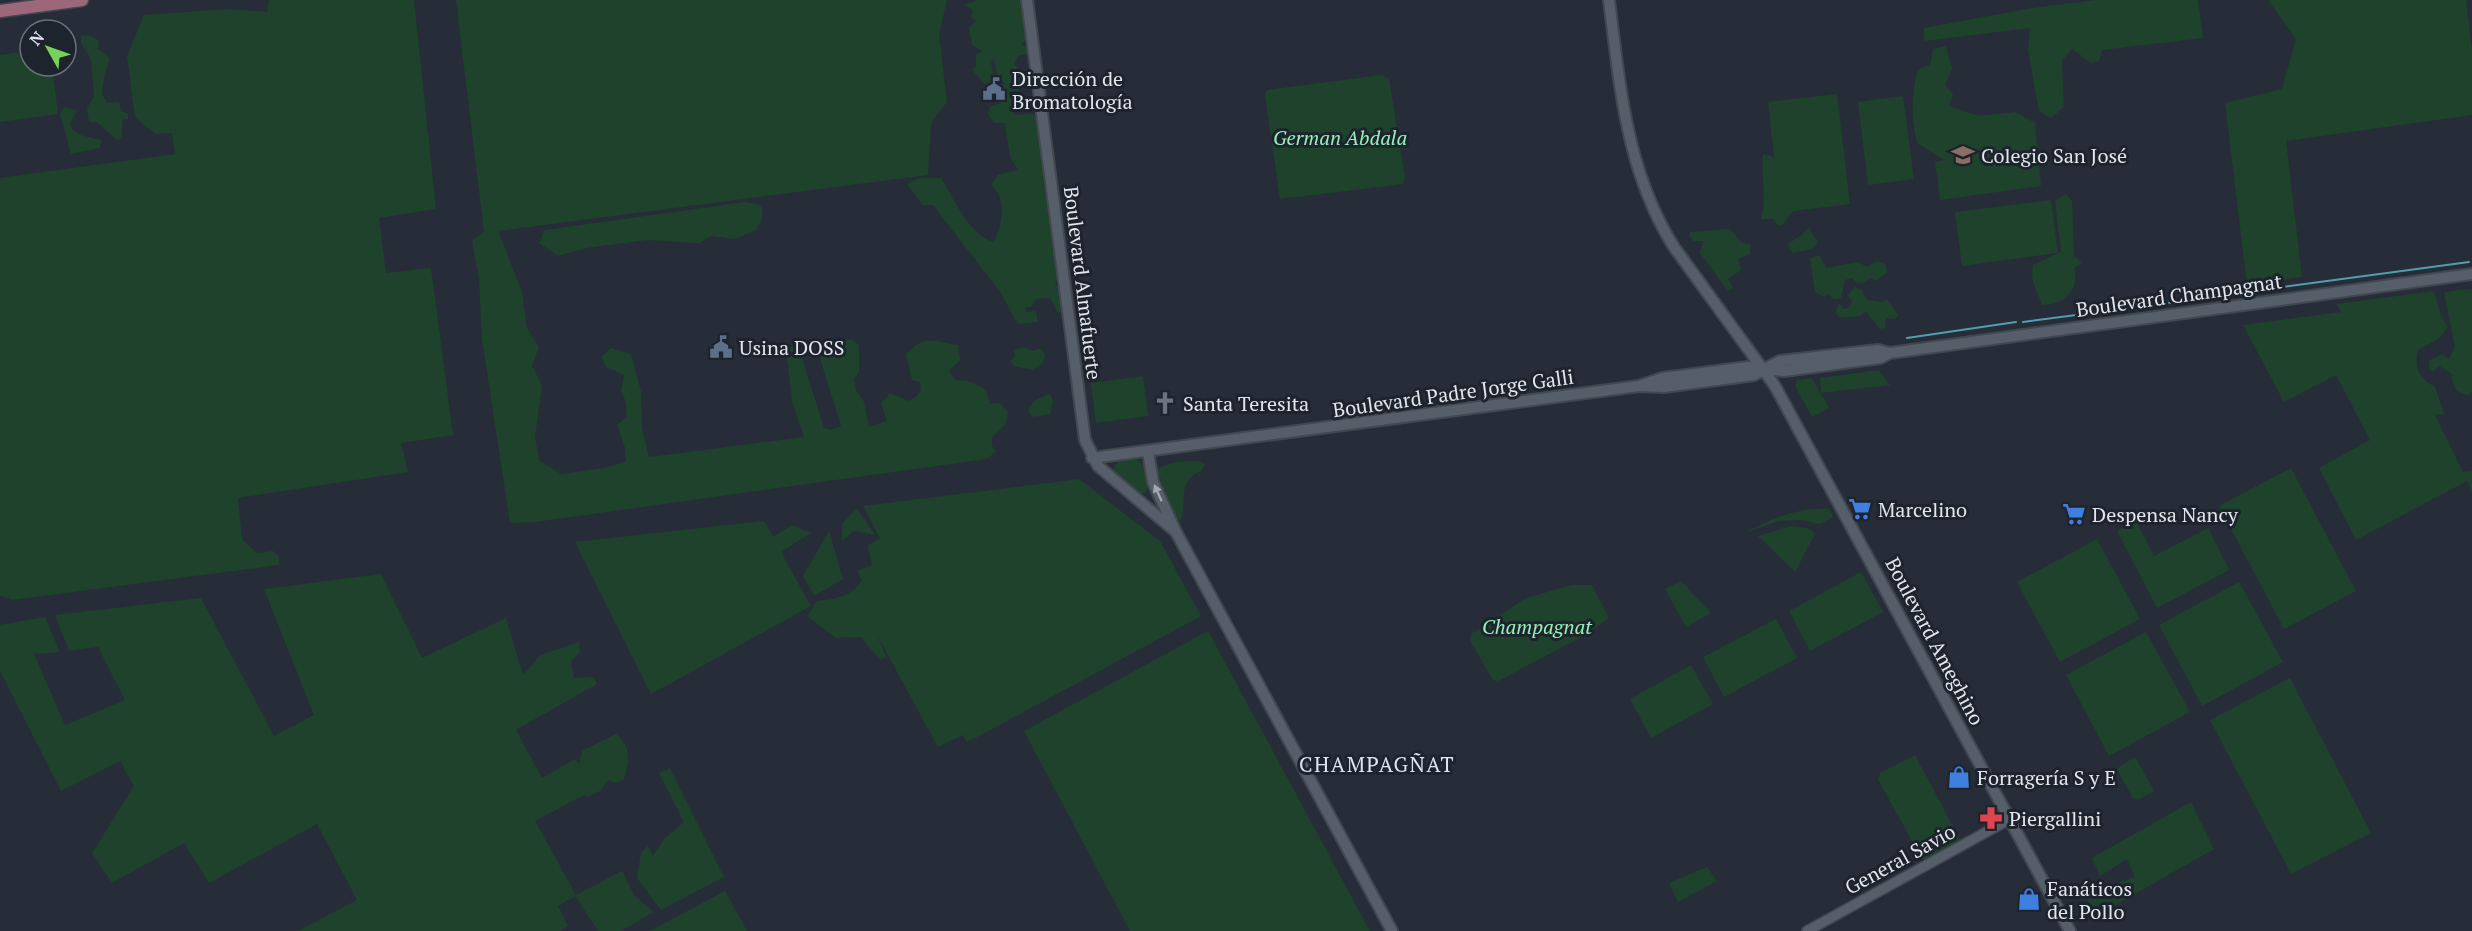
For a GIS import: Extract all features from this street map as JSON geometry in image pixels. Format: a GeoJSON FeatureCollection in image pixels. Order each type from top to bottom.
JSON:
{"type":"FeatureCollection","features":[{"type":"Feature","properties":{"kind":"main road"},"geometry":{"type":"LineString","coordinates":[[0,10],[82,0]]}},
{"type":"Feature","properties":{"kind":"main road","name":"Boulevard Almafuerte"},"geometry":{"type":"LineString","coordinates":[[1028,0],[1084,440],[1092,458],[1103,472],[1176,532]]}},
{"type":"Feature","properties":{"kind":"main road","name":"Boulevard Ameghino"},"geometry":{"type":"LineString","coordinates":[[1609,0],[1629,140],[1649,198],[1674,247],[1764,369],[1859,538],[2070,931]]}},
{"type":"Feature","properties":{"kind":"main road","name":"Boulevard Champagnat"},"geometry":{"type":"LineString","coordinates":[[1764,369],[1784,371],[1880,358],[1890,352],[2472,274]]}},
{"type":"Feature","properties":{"kind":"main road","name":"Boulevard Padre Jorge Galli"},"geometry":{"type":"LineString","coordinates":[[1092,458],[1639,386],[1687,384],[1754,375],[1764,369]]}},
{"type":"Feature","properties":{"kind":"main road","name":"Boulevard Almafuerte"},"geometry":{"type":"LineString","coordinates":[[1148,452],[1153,482],[1176,532],[1392,931]]}},
{"type":"Feature","properties":{"kind":"street","name":"General Savio"},"geometry":{"type":"LineString","coordinates":[[1807,931],[2010,819]]}},
{"type":"Feature","properties":{"kind":"green space"},"geometry":{"type":"Polygon","coordinates":[[[269,0],[414,0],[436,209],[379,218],[386,273],[431,268],[453,435],[401,443],[408,472],[238,498],[242,539],[257,553],[273,551],[279,557],[279,565],[12,600],[0,595],[0,178],[175,154],[172,133],[155,134],[135,117],[127,56],[144,15],[229,9],[267,12],[269,0]]]}},
{"type":"Feature","properties":{"kind":"green space"},"geometry":{"type":"Polygon","coordinates":[[[456,0],[947,0],[939,34],[947,102],[931,123],[928,175],[498,231],[522,292],[527,328],[539,347],[532,366],[542,385],[535,437],[539,460],[561,474],[604,468],[626,461],[625,448],[617,425],[627,417],[625,400],[621,391],[624,375],[606,367],[601,357],[611,348],[631,354],[641,391],[642,428],[649,457],[804,437],[792,401],[786,349],[798,345],[824,428],[830,430],[841,426],[819,355],[825,345],[851,339],[859,345],[859,371],[854,379],[856,390],[864,402],[869,427],[887,421],[881,403],[890,393],[909,401],[919,394],[920,382],[912,380],[906,354],[913,347],[930,340],[958,345],[960,360],[949,371],[955,380],[969,381],[986,390],[990,404],[1000,403],[1008,412],[1006,424],[992,437],[992,446],[996,451],[987,459],[535,522],[510,523],[482,339],[479,278],[472,241],[484,232],[456,0]]]}},
{"type":"Feature","properties":{"kind":"green space"},"geometry":{"type":"Polygon","coordinates":[[[977,0],[1023,0],[1028,37],[1021,44],[1030,50],[1028,54],[1019,55],[1014,64],[1027,81],[1018,91],[1009,91],[1010,98],[1028,101],[1020,109],[1013,110],[1014,115],[1032,114],[1040,119],[1047,179],[1044,185],[1059,277],[1055,283],[1061,290],[1065,311],[1058,313],[1050,298],[1036,299],[1031,307],[1025,307],[1027,312],[1036,311],[1038,322],[1018,324],[1000,292],[933,205],[923,205],[907,184],[920,178],[941,178],[970,225],[986,239],[994,242],[1001,220],[1002,205],[991,185],[998,175],[1018,170],[1010,157],[1005,123],[995,123],[988,114],[990,107],[1004,101],[1003,81],[997,75],[994,59],[991,62],[994,80],[985,84],[972,70],[976,66],[976,54],[983,51],[972,45],[969,27],[976,21],[971,16],[973,10],[965,5],[977,0]]]}},
{"type":"Feature","properties":{"kind":"green space"},"geometry":{"type":"Polygon","coordinates":[[[2095,0],[2198,0],[2203,38],[2102,50],[2099,61],[2090,63],[2073,49],[2062,60],[2064,107],[2051,118],[2039,111],[2028,50],[2030,28],[1924,41],[1924,28],[2032,8],[2095,0]]]}},
{"type":"Feature","properties":{"kind":"green space"},"geometry":{"type":"Polygon","coordinates":[[[2268,0],[2466,0],[2472,50],[2472,115],[2286,141],[2302,277],[2247,285],[2225,103],[2282,89],[2296,39],[2268,0]]]}},
{"type":"Feature","properties":{"kind":"green space"},"geometry":{"type":"Polygon","coordinates":[[[90,35],[99,41],[98,49],[110,58],[102,93],[107,103],[119,102],[121,111],[128,114],[128,119],[123,119],[121,138],[117,140],[97,122],[89,122],[87,108],[94,96],[91,59],[81,43],[81,36],[90,35]]]}},
{"type":"Feature","properties":{"kind":"green space"},"geometry":{"type":"Polygon","coordinates":[[[1946,46],[1952,69],[1945,85],[1953,94],[1949,106],[1979,116],[2016,112],[2035,123],[2041,186],[1940,200],[1935,162],[1944,160],[1917,143],[1913,106],[1918,69],[1930,65],[1933,49],[1946,46]]]}},
{"type":"Feature","properties":{"kind":"green space"},"geometry":{"type":"Polygon","coordinates":[[[18,53],[18,78],[54,78],[58,114],[0,122],[0,55],[18,53]]]}},
{"type":"Feature","properties":{"kind":"green space","name":"German Abdala"},"geometry":{"type":"Polygon","coordinates":[[[1382,75],[1389,79],[1405,178],[1403,184],[1280,199],[1265,95],[1267,90],[1382,75]]]}},
{"type":"Feature","properties":{"kind":"green space"},"geometry":{"type":"Polygon","coordinates":[[[1837,94],[1850,204],[1793,211],[1782,225],[1777,225],[1773,219],[1761,219],[1764,203],[1763,154],[1774,157],[1768,102],[1837,94]]]}},
{"type":"Feature","properties":{"kind":"green space"},"geometry":{"type":"Polygon","coordinates":[[[1903,96],[1914,179],[1868,185],[1858,102],[1903,96]]]}},
{"type":"Feature","properties":{"kind":"green space"},"geometry":{"type":"Polygon","coordinates":[[[64,107],[77,110],[70,123],[74,131],[101,140],[100,148],[71,154],[60,114],[64,107]]]}},
{"type":"Feature","properties":{"kind":"green space"},"geometry":{"type":"Polygon","coordinates":[[[2066,194],[2072,201],[2074,256],[2082,263],[2074,268],[2075,283],[2069,295],[2057,302],[2042,305],[2032,279],[2033,265],[2061,252],[2055,201],[2066,194]]]}},
{"type":"Feature","properties":{"kind":"green space"},"geometry":{"type":"Polygon","coordinates":[[[2051,200],[2058,253],[1962,266],[1955,212],[2051,200]]]}},
{"type":"Feature","properties":{"kind":"green space"},"geometry":{"type":"Polygon","coordinates":[[[745,202],[762,205],[762,219],[756,230],[735,239],[711,236],[699,243],[647,240],[586,248],[558,256],[539,243],[545,230],[745,202]]]}},
{"type":"Feature","properties":{"kind":"green space"},"geometry":{"type":"Polygon","coordinates":[[[1808,227],[1818,242],[1812,249],[1793,253],[1789,250],[1789,243],[1802,235],[1808,227]]]}},
{"type":"Feature","properties":{"kind":"green space"},"geometry":{"type":"Polygon","coordinates":[[[1730,229],[1742,243],[1750,244],[1750,254],[1738,259],[1741,270],[1728,279],[1733,288],[1728,291],[1700,253],[1703,241],[1693,241],[1689,236],[1690,232],[1730,229]]]}},
{"type":"Feature","properties":{"kind":"green space"},"geometry":{"type":"Polygon","coordinates":[[[1820,255],[1826,268],[1858,262],[1867,267],[1878,262],[1886,265],[1887,272],[1876,281],[1871,278],[1863,283],[1856,282],[1852,278],[1845,280],[1841,298],[1834,300],[1829,294],[1824,297],[1815,292],[1810,258],[1820,255]]]}},
{"type":"Feature","properties":{"kind":"green space"},"geometry":{"type":"Polygon","coordinates":[[[1855,287],[1862,290],[1867,300],[1882,302],[1887,299],[1898,315],[1895,319],[1886,318],[1885,328],[1880,329],[1866,311],[1860,316],[1840,318],[1836,313],[1838,304],[1842,305],[1843,309],[1850,307],[1852,300],[1847,295],[1855,287]]]}},
{"type":"Feature","properties":{"kind":"green space"},"geometry":{"type":"Polygon","coordinates":[[[2472,289],[2472,390],[2470,395],[2456,389],[2452,374],[2439,366],[2433,372],[2429,368],[2429,361],[2442,354],[2449,359],[2455,347],[2444,292],[2472,289]]]}},
{"type":"Feature","properties":{"kind":"green space"},"geometry":{"type":"Polygon","coordinates":[[[2434,291],[2441,315],[2448,327],[2438,339],[2418,350],[2417,368],[2425,380],[2435,387],[2444,414],[2435,415],[2463,472],[2472,471],[2472,491],[2467,481],[2356,540],[2319,468],[2370,440],[2336,375],[2284,402],[2243,325],[2341,312],[2336,304],[2434,291]]]}},
{"type":"Feature","properties":{"kind":"green space"},"geometry":{"type":"Polygon","coordinates":[[[1025,347],[1032,351],[1041,348],[1045,354],[1043,363],[1032,370],[1014,366],[1010,361],[1015,357],[1014,350],[1025,347]]]}},
{"type":"Feature","properties":{"kind":"green space"},"geometry":{"type":"Polygon","coordinates":[[[1879,370],[1890,385],[1821,393],[1820,378],[1879,370]]]}},
{"type":"Feature","properties":{"kind":"green space"},"geometry":{"type":"Polygon","coordinates":[[[1143,376],[1148,416],[1096,423],[1091,383],[1143,376]]]}},
{"type":"Feature","properties":{"kind":"green space"},"geometry":{"type":"Polygon","coordinates":[[[1812,378],[1829,408],[1812,417],[1795,386],[1797,380],[1812,378]]]}},
{"type":"Feature","properties":{"kind":"green space"},"geometry":{"type":"Polygon","coordinates":[[[1050,394],[1053,401],[1050,414],[1033,417],[1028,410],[1032,403],[1050,394]]]}},
{"type":"Feature","properties":{"kind":"green space"},"geometry":{"type":"Polygon","coordinates":[[[1134,459],[1141,464],[1146,473],[1148,489],[1146,493],[1140,493],[1112,470],[1118,461],[1134,459]]]}},
{"type":"Feature","properties":{"kind":"green space"},"geometry":{"type":"Polygon","coordinates":[[[1200,461],[1205,464],[1202,470],[1194,475],[1186,485],[1181,520],[1176,519],[1157,470],[1172,463],[1200,461]]]}},
{"type":"Feature","properties":{"kind":"green space"},"geometry":{"type":"Polygon","coordinates":[[[2291,468],[2356,591],[2284,629],[2219,506],[2291,468]]]}},
{"type":"Feature","properties":{"kind":"green space"},"geometry":{"type":"Polygon","coordinates":[[[1079,479],[1160,541],[1201,616],[983,734],[967,742],[963,735],[938,747],[877,635],[886,657],[880,660],[861,637],[836,638],[807,616],[817,601],[848,594],[862,580],[857,571],[872,565],[868,546],[880,538],[863,506],[1079,479]]]}},
{"type":"Feature","properties":{"kind":"green space"},"geometry":{"type":"Polygon","coordinates":[[[857,508],[875,535],[854,531],[842,541],[842,524],[857,508]]]}},
{"type":"Feature","properties":{"kind":"green space"},"geometry":{"type":"Polygon","coordinates":[[[1829,509],[1833,517],[1820,524],[1800,520],[1778,521],[1745,533],[1785,515],[1807,510],[1829,509]]]}},
{"type":"Feature","properties":{"kind":"green space"},"geometry":{"type":"Polygon","coordinates":[[[764,521],[773,537],[792,525],[811,533],[781,552],[811,606],[651,694],[575,542],[764,521]]]}},
{"type":"Feature","properties":{"kind":"green space"},"geometry":{"type":"Polygon","coordinates":[[[2136,521],[2154,556],[2208,528],[2229,570],[2157,608],[2117,531],[2136,521]]]}},
{"type":"Feature","properties":{"kind":"green space"},"geometry":{"type":"Polygon","coordinates":[[[1791,526],[1808,528],[1815,534],[1795,572],[1758,536],[1791,526]]]}},
{"type":"Feature","properties":{"kind":"green space"},"geometry":{"type":"Polygon","coordinates":[[[829,531],[843,579],[814,596],[803,576],[829,531]]]}},
{"type":"Feature","properties":{"kind":"green space"},"geometry":{"type":"Polygon","coordinates":[[[2097,539],[2140,619],[2060,662],[2017,582],[2097,539]]]}},
{"type":"Feature","properties":{"kind":"green space"},"geometry":{"type":"Polygon","coordinates":[[[1861,572],[1883,612],[1810,651],[1789,611],[1861,572]]]}},
{"type":"Feature","properties":{"kind":"green space"},"geometry":{"type":"Polygon","coordinates":[[[381,574],[422,658],[506,618],[523,675],[540,655],[579,642],[580,652],[571,661],[574,678],[594,677],[597,684],[516,730],[542,778],[575,759],[579,765],[582,751],[616,734],[627,749],[626,773],[624,779],[616,783],[608,780],[600,791],[587,797],[584,795],[535,821],[576,895],[622,871],[634,895],[654,912],[621,931],[598,931],[575,896],[558,906],[568,926],[560,931],[298,931],[357,900],[317,824],[209,883],[184,843],[112,883],[92,853],[134,786],[120,761],[61,791],[0,671],[0,625],[45,617],[60,652],[34,654],[65,725],[125,700],[98,647],[69,651],[55,615],[201,598],[274,736],[314,715],[264,589],[381,574]]]}},
{"type":"Feature","properties":{"kind":"green space"},"geometry":{"type":"Polygon","coordinates":[[[1681,581],[1711,613],[1686,627],[1665,589],[1681,581]]]}},
{"type":"Feature","properties":{"kind":"green space"},"geometry":{"type":"Polygon","coordinates":[[[2239,582],[2283,662],[2202,706],[2159,625],[2239,582]]]}},
{"type":"Feature","properties":{"kind":"green space","name":"Champagnat"},"geometry":{"type":"Polygon","coordinates":[[[1572,585],[1592,585],[1609,618],[1587,634],[1498,681],[1493,680],[1470,641],[1471,634],[1526,598],[1572,585]]]}},
{"type":"Feature","properties":{"kind":"green space"},"geometry":{"type":"Polygon","coordinates":[[[1776,619],[1797,658],[1724,697],[1703,657],[1776,619]]]}},
{"type":"Feature","properties":{"kind":"green space"},"geometry":{"type":"Polygon","coordinates":[[[1208,631],[1370,931],[1130,931],[1024,731],[1208,631]]]}},
{"type":"Feature","properties":{"kind":"green space"},"geometry":{"type":"Polygon","coordinates":[[[2146,632],[2190,712],[2109,756],[2066,675],[2146,632]]]}},
{"type":"Feature","properties":{"kind":"green space"},"geometry":{"type":"Polygon","coordinates":[[[1691,665],[1713,704],[1651,738],[1630,699],[1691,665]]]}},
{"type":"Feature","properties":{"kind":"green space"},"geometry":{"type":"Polygon","coordinates":[[[2290,678],[2371,833],[2291,874],[2210,720],[2290,678]]]}},
{"type":"Feature","properties":{"kind":"green space"},"geometry":{"type":"Polygon","coordinates":[[[1915,755],[1962,843],[1924,862],[1878,780],[1880,773],[1915,755]]]}},
{"type":"Feature","properties":{"kind":"green space"},"geometry":{"type":"Polygon","coordinates":[[[2135,757],[2154,791],[2138,800],[2133,798],[2117,770],[2135,757]]]}},
{"type":"Feature","properties":{"kind":"green space"},"geometry":{"type":"Polygon","coordinates":[[[670,768],[724,877],[661,910],[637,878],[641,853],[648,846],[653,856],[665,838],[684,822],[659,773],[670,768]]]}},
{"type":"Feature","properties":{"kind":"green space"},"geometry":{"type":"Polygon","coordinates":[[[2191,802],[2214,849],[2091,919],[2085,908],[2091,892],[2135,877],[2127,859],[2100,876],[2092,858],[2191,802]]]}},
{"type":"Feature","properties":{"kind":"green space"},"geometry":{"type":"Polygon","coordinates":[[[1707,867],[1717,881],[1678,902],[1669,883],[1707,867]]]}},
{"type":"Feature","properties":{"kind":"green space"},"geometry":{"type":"Polygon","coordinates":[[[725,891],[747,931],[650,931],[725,891]]]}},
{"type":"Feature","properties":{"kind":"waterway"},"geometry":{"type":"LineString","coordinates":[[2245,292],[2469,262]]}},
{"type":"Feature","properties":{"kind":"waterway"},"geometry":{"type":"LineString","coordinates":[[2023,322],[2237,294]]}},
{"type":"Feature","properties":{"kind":"waterway"},"geometry":{"type":"LineString","coordinates":[[1907,338],[2016,322]]}},
{"type":"Feature","properties":{"kind":"place","name":"Dirección de Bromatología"},"geometry":{"type":"Point","coordinates":[994,89]}},
{"type":"Feature","properties":{"kind":"place","name":"Colegio San José"},"geometry":{"type":"Point","coordinates":[1963,155]}},
{"type":"Feature","properties":{"kind":"place","name":"Usina DOSS"},"geometry":{"type":"Point","coordinates":[721,347]}},
{"type":"Feature","properties":{"kind":"place","name":"Santa Teresita"},"geometry":{"type":"Point","coordinates":[1165,403]}},
{"type":"Feature","properties":{"kind":"place","name":"Marcelino"},"geometry":{"type":"Point","coordinates":[1860,509]}},
{"type":"Feature","properties":{"kind":"place","name":"Despensa Nancy"},"geometry":{"type":"Point","coordinates":[2074,514]}},
{"type":"Feature","properties":{"kind":"place","name":"Forragería S y E"},"geometry":{"type":"Point","coordinates":[1959,777]}},
{"type":"Feature","properties":{"kind":"place","name":"Piergallini"},"geometry":{"type":"Point","coordinates":[1991,818]}},
{"type":"Feature","properties":{"kind":"place","name":"Fanáticos del Pollo"},"geometry":{"type":"Point","coordinates":[2029,899]}},
{"type":"Feature","properties":{"kind":"district","name":"CHAMPAGÑAT"},"geometry":{"type":"Point","coordinates":[1377,764]}}]}
